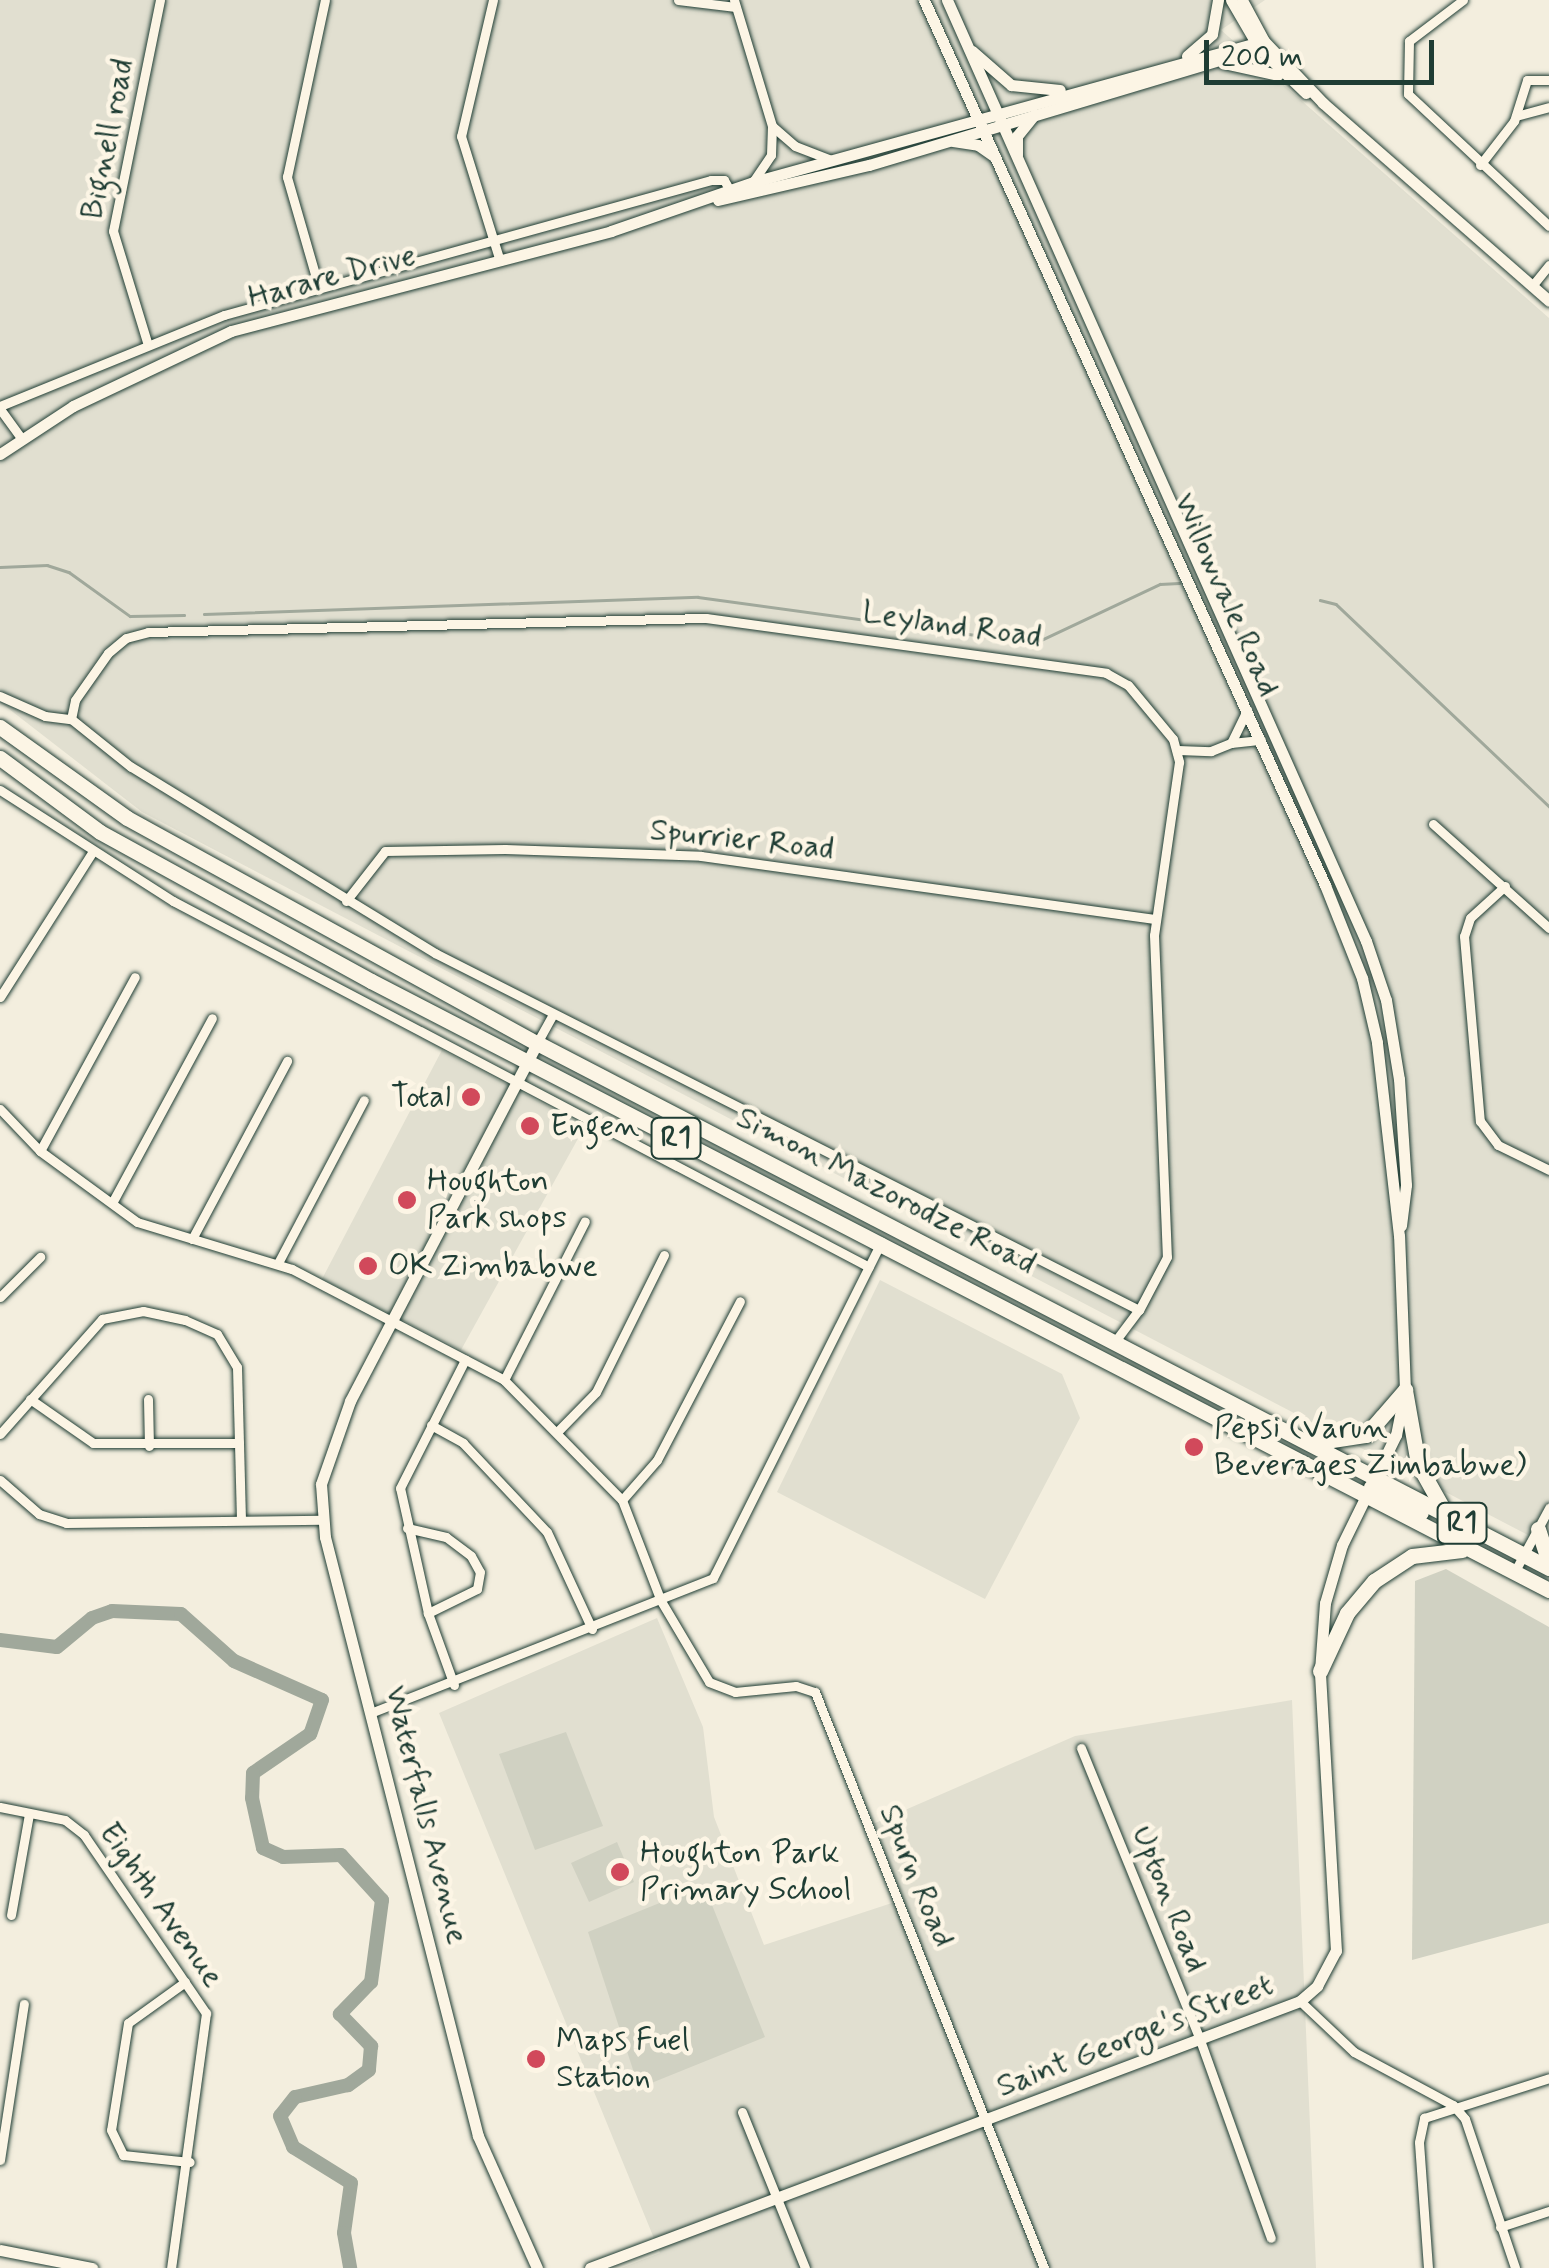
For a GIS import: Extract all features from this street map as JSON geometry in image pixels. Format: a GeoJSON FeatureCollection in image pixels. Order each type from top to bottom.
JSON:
{"type":"FeatureCollection","features":[{"type":"Feature","properties":{"kind":"highway","name":"Simon Mazorodze Road"},"geometry":{"type":"LineString","coordinates":[[0,728],[127,818],[537,1043],[1315,1442],[1371,1487],[1452,1518],[1549,1565]]}},
{"type":"Feature","properties":{"kind":"highway","name":"Simon Mazorodze Road"},"geometry":{"type":"LineString","coordinates":[[0,758],[100,832],[457,1026],[1371,1487],[1472,1550],[1549,1590]]}},
{"type":"Feature","properties":{"kind":"highway"},"geometry":{"type":"LineString","coordinates":[[1315,1442],[1366,1436],[1405,1390]]}},
{"type":"Feature","properties":{"kind":"highway"},"geometry":{"type":"LineString","coordinates":[[1405,1390],[1423,1481],[1452,1518]]}},
{"type":"Feature","properties":{"kind":"highway"},"geometry":{"type":"LineString","coordinates":[[1538,1529],[1549,1565]]}},
{"type":"Feature","properties":{"kind":"highway"},"geometry":{"type":"LineString","coordinates":[[1320,1671],[1347,1613],[1387,1569],[1430,1551],[1472,1550]]}},
{"type":"Feature","properties":{"kind":"highway"},"geometry":{"type":"LineString","coordinates":[[1525,1555],[1528,1566],[1549,1578]]}},
{"type":"Feature","properties":{"kind":"main road","name":"Willowvale Road"},"geometry":{"type":"LineString","coordinates":[[924,0],[1261,740],[1369,1003],[1399,1236],[1405,1390],[1396,1434],[1371,1487]]}},
{"type":"Feature","properties":{"kind":"main road","name":"Willowvale Road"},"geometry":{"type":"LineString","coordinates":[[948,0],[1018,164],[1270,714],[1378,972],[1399,1079],[1406,1185],[1399,1236]]}},
{"type":"Feature","properties":{"kind":"main road"},"geometry":{"type":"LineString","coordinates":[[1184,59],[1212,34],[1218,0]]}},
{"type":"Feature","properties":{"kind":"main road"},"geometry":{"type":"LineString","coordinates":[[1231,0],[1286,79]]}},
{"type":"Feature","properties":{"kind":"main road"},"geometry":{"type":"LineString","coordinates":[[1242,0],[1259,43],[1549,301]]}},
{"type":"Feature","properties":{"kind":"main road","name":"Harare Drive"},"geometry":{"type":"LineString","coordinates":[[0,454],[132,375],[230,331],[946,141],[981,123],[1075,90],[1184,59],[1259,43]]}},
{"type":"Feature","properties":{"kind":"main road","name":"Harare Drive"},"geometry":{"type":"LineString","coordinates":[[998,118],[1041,110],[1210,62],[1259,43]]}},
{"type":"Feature","properties":{"kind":"main road"},"geometry":{"type":"LineString","coordinates":[[969,48],[1011,85],[1075,90]]}},
{"type":"Feature","properties":{"kind":"main road"},"geometry":{"type":"LineString","coordinates":[[1210,62],[1252,65],[1286,79],[1323,102]]}},
{"type":"Feature","properties":{"kind":"main road"},"geometry":{"type":"LineString","coordinates":[[946,126],[963,107],[965,88]]}},
{"type":"Feature","properties":{"kind":"main road"},"geometry":{"type":"LineString","coordinates":[[1018,164],[1017,136],[1041,110]]}},
{"type":"Feature","properties":{"kind":"main road","name":"Harare Drive"},"geometry":{"type":"LineString","coordinates":[[698,204],[729,189],[946,126],[981,123]]}},
{"type":"Feature","properties":{"kind":"main road"},"geometry":{"type":"LineString","coordinates":[[946,141],[978,145],[998,160]]}},
{"type":"Feature","properties":{"kind":"main road","name":"Waterfalls Avenue"},"geometry":{"type":"LineString","coordinates":[[537,1043],[389,1323],[350,1401],[322,1472],[322,1520],[478,2136],[520,2240],[537,2268]]}},
{"type":"Feature","properties":{"kind":"main road","name":"Saint George's Street"},"geometry":{"type":"LineString","coordinates":[[590,2268],[988,2124],[1300,2001],[1328,1970],[1338,1933],[1320,1671],[1330,1581],[1371,1487]]}},
{"type":"Feature","properties":{"kind":"main road","name":"Waterfalls Avenue"},"geometry":{"type":"LineString","coordinates":[[520,2240],[524,2268]]}},
{"type":"Feature","properties":{"kind":"main road"},"geometry":{"type":"LineString","coordinates":[[0,2250],[46,2264],[92,2268]]}},
{"type":"Feature","properties":{"kind":"street","name":"Bignell road"},"geometry":{"type":"LineString","coordinates":[[147,342],[113,231],[160,0]]}},
{"type":"Feature","properties":{"kind":"street"},"geometry":{"type":"LineString","coordinates":[[319,288],[287,177],[325,0]]}},
{"type":"Feature","properties":{"kind":"street"},"geometry":{"type":"LineString","coordinates":[[493,0],[461,127],[500,261]]}},
{"type":"Feature","properties":{"kind":"street"},"geometry":{"type":"LineString","coordinates":[[678,0],[735,3],[772,126],[771,156],[753,182]]}},
{"type":"Feature","properties":{"kind":"street"},"geometry":{"type":"LineString","coordinates":[[1464,0],[1409,40],[1405,81],[1420,111],[1549,226]]}},
{"type":"Feature","properties":{"kind":"street"},"geometry":{"type":"LineString","coordinates":[[1480,164],[1516,116],[1527,80],[1549,80]]}},
{"type":"Feature","properties":{"kind":"street"},"geometry":{"type":"LineString","coordinates":[[1516,116],[1549,107]]}},
{"type":"Feature","properties":{"kind":"street"},"geometry":{"type":"LineString","coordinates":[[772,126],[795,146],[832,160]]}},
{"type":"Feature","properties":{"kind":"street"},"geometry":{"type":"LineString","coordinates":[[22,439],[0,408],[147,342],[319,288],[711,180],[724,180],[729,189]]}},
{"type":"Feature","properties":{"kind":"street"},"geometry":{"type":"LineString","coordinates":[[1532,286],[1549,265]]}},
{"type":"Feature","properties":{"kind":"street","name":"Leyland Road"},"geometry":{"type":"LineString","coordinates":[[71,718],[75,700],[108,652],[148,632],[692,617],[1106,673],[1128,685],[1178,750]]}},
{"type":"Feature","properties":{"kind":"street"},"geometry":{"type":"LineString","coordinates":[[0,696],[44,716],[71,718],[131,767],[346,901],[553,1014],[1139,1310]]}},
{"type":"Feature","properties":{"kind":"street"},"geometry":{"type":"LineString","coordinates":[[1230,743],[1247,710]]}},
{"type":"Feature","properties":{"kind":"street"},"geometry":{"type":"LineString","coordinates":[[1116,1340],[1139,1310],[1167,1248],[1155,920],[1178,750],[1212,751],[1230,743],[1261,740]]}},
{"type":"Feature","properties":{"kind":"street"},"geometry":{"type":"LineString","coordinates":[[0,790],[174,901],[869,1267]]}},
{"type":"Feature","properties":{"kind":"street"},"geometry":{"type":"LineString","coordinates":[[1433,824],[1549,928]]}},
{"type":"Feature","properties":{"kind":"street","name":"Spurrier Road"},"geometry":{"type":"LineString","coordinates":[[346,901],[386,851],[505,850],[701,856],[1155,920]]}},
{"type":"Feature","properties":{"kind":"street"},"geometry":{"type":"LineString","coordinates":[[0,997],[92,851]]}},
{"type":"Feature","properties":{"kind":"street"},"geometry":{"type":"LineString","coordinates":[[1505,886],[1470,918],[1464,936],[1480,1121],[1498,1145],[1549,1170]]}},
{"type":"Feature","properties":{"kind":"street"},"geometry":{"type":"LineString","coordinates":[[40,1151],[135,978]]}},
{"type":"Feature","properties":{"kind":"street"},"geometry":{"type":"LineString","coordinates":[[537,1043],[553,1014]]}},
{"type":"Feature","properties":{"kind":"street"},"geometry":{"type":"LineString","coordinates":[[112,1203],[212,1018]]}},
{"type":"Feature","properties":{"kind":"street"},"geometry":{"type":"LineString","coordinates":[[448,1046],[457,1026]]}},
{"type":"Feature","properties":{"kind":"street"},"geometry":{"type":"LineString","coordinates":[[192,1239],[287,1061]]}},
{"type":"Feature","properties":{"kind":"street"},"geometry":{"type":"LineString","coordinates":[[278,1264],[364,1100]]}},
{"type":"Feature","properties":{"kind":"street"},"geometry":{"type":"LineString","coordinates":[[0,1109],[40,1151],[148,1227],[278,1264],[504,1380],[622,1500],[662,1602]]}},
{"type":"Feature","properties":{"kind":"street"},"geometry":{"type":"LineString","coordinates":[[504,1380],[585,1221]]}},
{"type":"Feature","properties":{"kind":"street"},"geometry":{"type":"LineString","coordinates":[[372,1712],[454,1685],[703,1586],[720,1568],[881,1242]]}},
{"type":"Feature","properties":{"kind":"street"},"geometry":{"type":"LineString","coordinates":[[558,1432],[596,1392],[664,1255]]}},
{"type":"Feature","properties":{"kind":"street"},"geometry":{"type":"LineString","coordinates":[[0,1297],[40,1257]]}},
{"type":"Feature","properties":{"kind":"street"},"geometry":{"type":"LineString","coordinates":[[622,1500],[657,1460],[740,1301]]}},
{"type":"Feature","properties":{"kind":"street"},"geometry":{"type":"LineString","coordinates":[[0,1434],[90,1326],[120,1312],[158,1312],[202,1326],[227,1344],[237,1366],[241,1520]]}},
{"type":"Feature","properties":{"kind":"street"},"geometry":{"type":"LineString","coordinates":[[454,1685],[428,1613],[407,1528],[403,1474],[464,1360]]}},
{"type":"Feature","properties":{"kind":"street"},"geometry":{"type":"LineString","coordinates":[[148,1398],[149,1446]]}},
{"type":"Feature","properties":{"kind":"street"},"geometry":{"type":"LineString","coordinates":[[30,1399],[81,1438],[149,1446],[240,1442]]}},
{"type":"Feature","properties":{"kind":"street"},"geometry":{"type":"LineString","coordinates":[[430,1425],[463,1442],[547,1532],[592,1629]]}},
{"type":"Feature","properties":{"kind":"street"},"geometry":{"type":"LineString","coordinates":[[1,1484],[39,1514],[66,1523],[322,1520]]}},
{"type":"Feature","properties":{"kind":"street"},"geometry":{"type":"LineString","coordinates":[[1515,1571],[1549,1508]]}},
{"type":"Feature","properties":{"kind":"street"},"geometry":{"type":"LineString","coordinates":[[407,1528],[446,1537],[480,1572],[471,1594],[428,1613]]}},
{"type":"Feature","properties":{"kind":"street","name":"Spurn Road"},"geometry":{"type":"LineString","coordinates":[[662,1602],[709,1682],[735,1692],[796,1686],[816,1692],[1044,2268]]}},
{"type":"Feature","properties":{"kind":"street","name":"Upton Road"},"geometry":{"type":"LineString","coordinates":[[1080,1748],[1200,2040],[1271,2238]]}},
{"type":"Feature","properties":{"kind":"street","name":"Eighth Avenue"},"geometry":{"type":"LineString","coordinates":[[0,1808],[65,1820],[96,1848],[207,2022],[172,2268]]}},
{"type":"Feature","properties":{"kind":"street"},"geometry":{"type":"LineString","coordinates":[[11,1915],[29,1814]]}},
{"type":"Feature","properties":{"kind":"street"},"geometry":{"type":"LineString","coordinates":[[185,1982],[128,2023],[111,2130],[122,2155],[190,2162]]}},
{"type":"Feature","properties":{"kind":"street"},"geometry":{"type":"LineString","coordinates":[[1300,2001],[1354,2052],[1453,2105],[1465,2118],[1515,2268]]}},
{"type":"Feature","properties":{"kind":"street"},"geometry":{"type":"LineString","coordinates":[[0,2160],[24,2004]]}},
{"type":"Feature","properties":{"kind":"street"},"geometry":{"type":"LineString","coordinates":[[1428,2268],[1420,2128],[1424,2118],[1453,2105],[1549,2078]]}},
{"type":"Feature","properties":{"kind":"street"},"geometry":{"type":"LineString","coordinates":[[742,2112],[804,2268]]}},
{"type":"Feature","properties":{"kind":"street"},"geometry":{"type":"LineString","coordinates":[[1500,2227],[1549,2211]]}},
{"type":"Feature","properties":{"kind":"shaded area"},"geometry":{"type":"Polygon","coordinates":[[[0,0],[1265,0],[1221,30],[1549,318],[1549,1546],[142,812],[0,702],[0,0]]]}},
{"type":"Feature","properties":{"kind":"shaded area"},"geometry":{"type":"Polygon","coordinates":[[[442,1050],[585,1126],[461,1350],[322,1279],[442,1050]]]}},
{"type":"Feature","properties":{"kind":"shaded area"},"geometry":{"type":"Polygon","coordinates":[[[880,1280],[1062,1374],[1080,1418],[985,1599],[777,1492],[880,1280]]]}},
{"type":"Feature","properties":{"kind":"shaded area"},"geometry":{"type":"Polygon","coordinates":[[[1446,1569],[1549,1627],[1549,1923],[1412,1960],[1415,1581],[1446,1569]]]}},
{"type":"Feature","properties":{"kind":"shaded area"},"geometry":{"type":"Polygon","coordinates":[[[657,1618],[703,1727],[714,1817],[764,1945],[895,1902],[866,1827],[1075,1736],[1292,1700],[1316,2268],[621,2268],[660,2253],[439,1713],[657,1618]]]}},
{"type":"Feature","properties":{"kind":"shaded area"},"geometry":{"type":"Polygon","coordinates":[[[566,1732],[603,1826],[535,1850],[499,1754],[566,1732]]]}},
{"type":"Feature","properties":{"kind":"shaded area"},"geometry":{"type":"Polygon","coordinates":[[[617,1842],[634,1882],[589,1902],[571,1863],[617,1842]]]}},
{"type":"Feature","properties":{"kind":"shaded area"},"geometry":{"type":"Polygon","coordinates":[[[704,1885],[765,2037],[639,2088],[588,1932],[704,1885]]]}},
{"type":"Feature","properties":{"kind":"waterway"},"geometry":{"type":"LineString","coordinates":[[0,567],[47,565],[69,572],[130,616],[184,615]]}},
{"type":"Feature","properties":{"kind":"waterway"},"geometry":{"type":"LineString","coordinates":[[204,614],[698,597],[1035,643],[1160,584],[1179,583]]}},
{"type":"Feature","properties":{"kind":"waterway"},"geometry":{"type":"LineString","coordinates":[[1320,600],[1336,604],[1549,806]]}},
{"type":"Feature","properties":{"kind":"waterway"},"geometry":{"type":"LineString","coordinates":[[0,1640],[57,1647],[92,1618],[112,1611],[181,1614],[234,1661],[322,1700],[310,1734],[253,1773],[252,1798],[263,1848],[283,1857],[341,1855],[382,1900],[371,1982],[340,2014],[371,2046],[369,2070],[348,2085],[295,2097],[280,2116],[293,2147],[351,2183],[344,2233],[350,2268]]}},
{"type":"Feature","properties":{"kind":"place","name":"Total"},"geometry":{"type":"Point","coordinates":[471,1097]}},
{"type":"Feature","properties":{"kind":"place","name":"Engen"},"geometry":{"type":"Point","coordinates":[530,1126]}},
{"type":"Feature","properties":{"kind":"place","name":"Houghton Park shops"},"geometry":{"type":"Point","coordinates":[407,1200]}},
{"type":"Feature","properties":{"kind":"place","name":"OK Zimbabwe"},"geometry":{"type":"Point","coordinates":[368,1266]}},
{"type":"Feature","properties":{"kind":"place","name":"Pepsi (Varun Beverages Zimbabwe)"},"geometry":{"type":"Point","coordinates":[1194,1447]}},
{"type":"Feature","properties":{"kind":"place","name":"Houghton Park Primary School"},"geometry":{"type":"Point","coordinates":[620,1872]}},
{"type":"Feature","properties":{"kind":"place","name":"Maps Fuel Station"},"geometry":{"type":"Point","coordinates":[536,2059]}}]}
